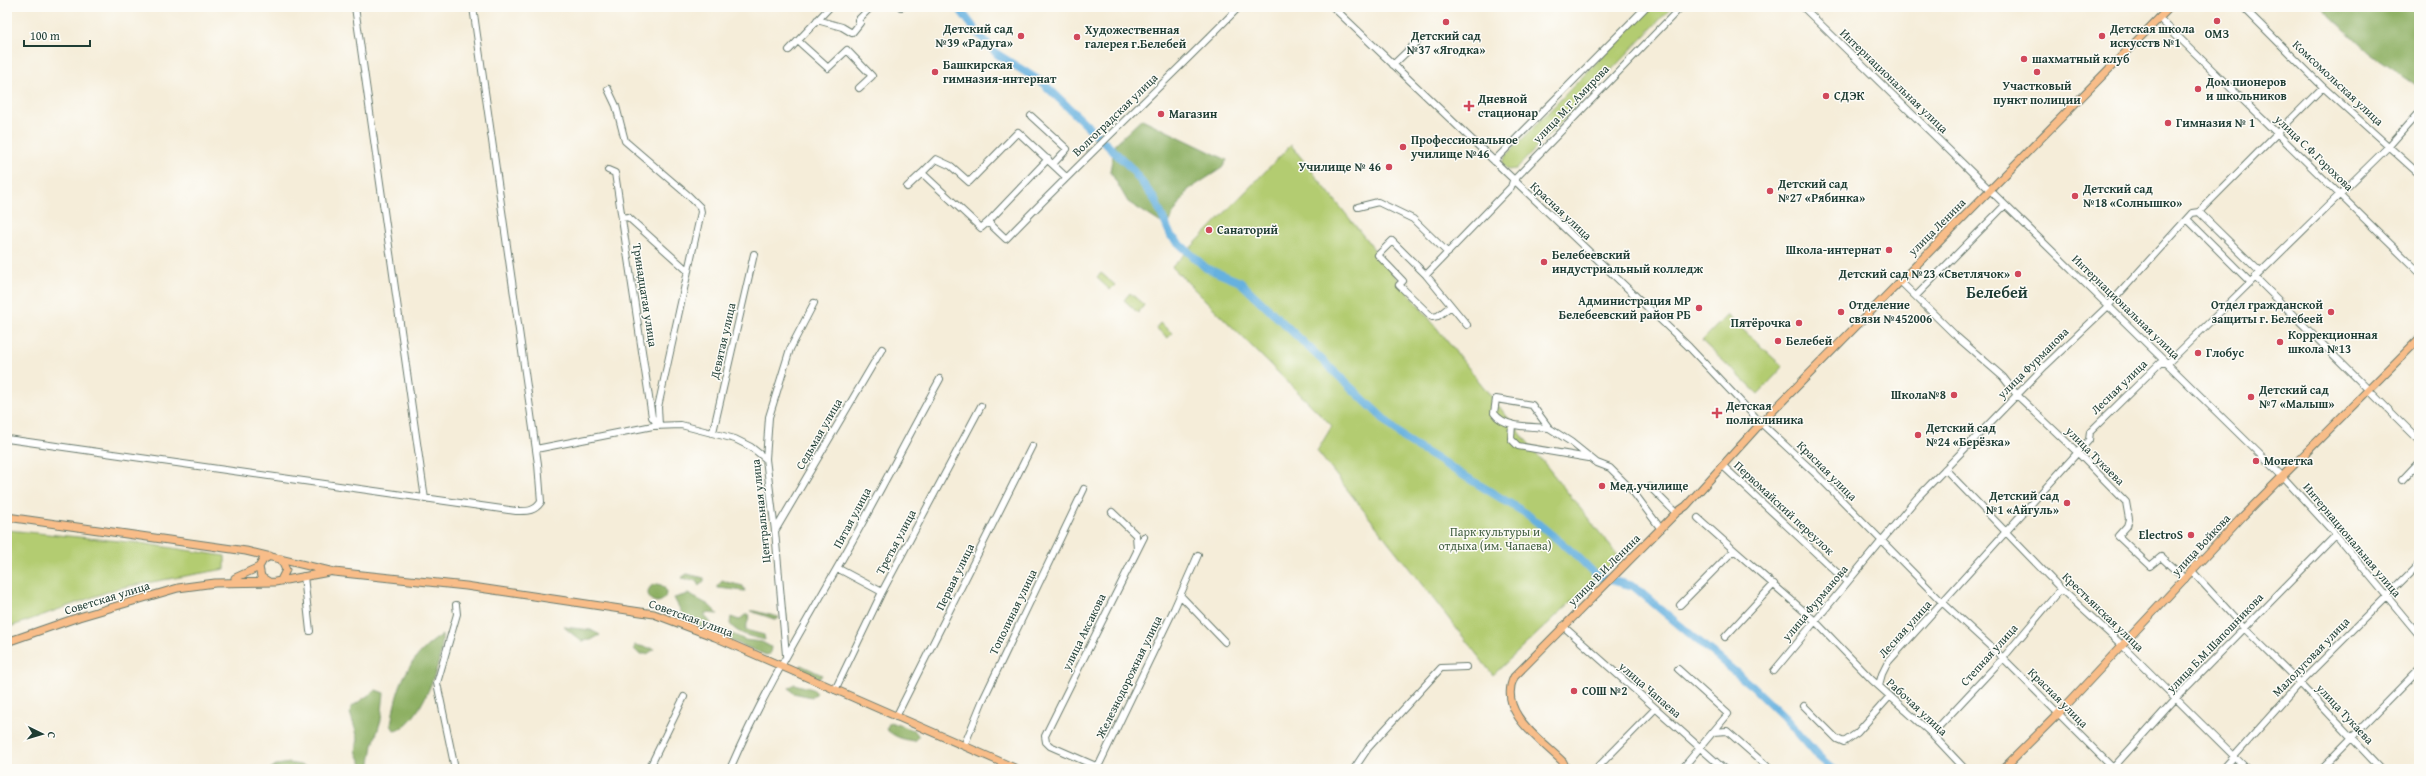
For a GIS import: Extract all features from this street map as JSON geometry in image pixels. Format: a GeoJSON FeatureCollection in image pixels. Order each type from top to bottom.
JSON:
{"type":"FeatureCollection","features":[{"type":"Feature","properties":{"kind":"main road","name":"улица Ленина"},"geometry":{"type":"LineString","coordinates":[[1723,466],[1761,422],[1899,280],[2170,7]]}},
{"type":"Feature","properties":{"kind":"main road","name":"улица Войкова"},"geometry":{"type":"LineString","coordinates":[[2003,769],[2058,714],[2192,571],[2419,339]]}},
{"type":"Feature","properties":{"kind":"main road","name":"улица В.И.Ленина"},"geometry":{"type":"LineString","coordinates":[[1566,769],[1563,762],[1521,721],[1509,696],[1514,677],[1563,626],[1676,514],[1686,506],[1723,466]]}},
{"type":"Feature","properties":{"kind":"main road"},"geometry":{"type":"LineString","coordinates":[[7,517],[270,556]]}},
{"type":"Feature","properties":{"kind":"main road"},"geometry":{"type":"LineString","coordinates":[[246,552],[252,555],[259,568],[261,577],[270,582]]}},
{"type":"Feature","properties":{"kind":"main road","name":"Советская улица"},"geometry":{"type":"LineString","coordinates":[[7,642],[79,617],[178,588],[215,583],[244,576],[259,568],[263,560],[270,556],[334,572],[466,586],[654,614],[715,637],[1017,769]]}},
{"type":"Feature","properties":{"kind":"main road"},"geometry":{"type":"LineString","coordinates":[[281,559],[286,570],[281,580]]}},
{"type":"Feature","properties":{"kind":"main road","name":"Советская улица"},"geometry":{"type":"LineString","coordinates":[[215,583],[270,582],[334,572]]}},
{"type":"Feature","properties":{"kind":"street"},"geometry":{"type":"LineString","coordinates":[[355,7],[425,499]]}},
{"type":"Feature","properties":{"kind":"street"},"geometry":{"type":"LineString","coordinates":[[7,439],[425,499],[530,511],[541,502],[536,448],[473,7]]}},
{"type":"Feature","properties":{"kind":"street"},"geometry":{"type":"LineString","coordinates":[[789,50],[830,7]]}},
{"type":"Feature","properties":{"kind":"street"},"geometry":{"type":"LineString","coordinates":[[817,20],[842,26],[852,33],[860,23],[858,20],[871,7]]}},
{"type":"Feature","properties":{"kind":"street","name":"Волгоградская улица"},"geometry":{"type":"LineString","coordinates":[[988,222],[1006,238],[1066,177],[1203,45],[1239,7]]}},
{"type":"Feature","properties":{"kind":"street","name":"Красная улица"},"geometry":{"type":"LineString","coordinates":[[1333,7],[1513,181],[1689,347],[1761,422],[1816,474],[1943,603],[2003,658],[2113,769]]}},
{"type":"Feature","properties":{"kind":"street","name":"улица М.Г.Амирова"},"geometry":{"type":"LineString","coordinates":[[1494,161],[1646,7]]}},
{"type":"Feature","properties":{"kind":"street","name":"улица М.Г.Амирова"},"geometry":{"type":"LineString","coordinates":[[1426,275],[1511,187],[1513,181],[1681,7]]}},
{"type":"Feature","properties":{"kind":"street","name":"Интернациональная улица"},"geometry":{"type":"LineString","coordinates":[[1804,7],[2283,477],[2336,535],[2419,636]]}},
{"type":"Feature","properties":{"kind":"street","name":"Комсомольская улица"},"geometry":{"type":"LineString","coordinates":[[2243,7],[2323,87],[2419,174]]}},
{"type":"Feature","properties":{"kind":"street","name":"улица С.Ф.Горохова"},"geometry":{"type":"LineString","coordinates":[[2159,18],[2419,272]]}},
{"type":"Feature","properties":{"kind":"street"},"geometry":{"type":"LineString","coordinates":[[798,41],[828,68],[847,50],[872,76],[860,88]]}},
{"type":"Feature","properties":{"kind":"street"},"geometry":{"type":"LineString","coordinates":[[1393,65],[1418,41]]}},
{"type":"Feature","properties":{"kind":"street","name":"улица Фурманова"},"geometry":{"type":"LineString","coordinates":[[1774,671],[1814,620],[1917,498],[2108,306],[2186,219],[2192,213],[2198,212],[2323,87]]}},
{"type":"Feature","properties":{"kind":"street"},"geometry":{"type":"LineString","coordinates":[[608,89],[616,106],[625,141],[689,196],[700,207],[701,212],[658,407],[659,426]]}},
{"type":"Feature","properties":{"kind":"street","name":"Лесная улица"},"geometry":{"type":"LineString","coordinates":[[1879,686],[1882,674],[1888,662],[2089,440],[2090,432],[2160,364],[2168,363],[2389,146],[2413,121],[2419,112]]}},
{"type":"Feature","properties":{"kind":"street"},"geometry":{"type":"LineString","coordinates":[[1032,116],[1067,149],[1053,164]]}},
{"type":"Feature","properties":{"kind":"street"},"geometry":{"type":"LineString","coordinates":[[2413,121],[2418,125]]}},
{"type":"Feature","properties":{"kind":"street"},"geometry":{"type":"LineString","coordinates":[[907,188],[936,159],[951,166],[969,182],[1018,132],[1066,177]]}},
{"type":"Feature","properties":{"kind":"street"},"geometry":{"type":"LineString","coordinates":[[922,173],[981,228],[1048,159]]}},
{"type":"Feature","properties":{"kind":"street","name":"Тринадцатая улица"},"geometry":{"type":"LineString","coordinates":[[608,170],[615,173],[652,417],[659,426]]}},
{"type":"Feature","properties":{"kind":"street"},"geometry":{"type":"LineString","coordinates":[[1358,207],[1378,202],[1412,219],[1448,253]]}},
{"type":"Feature","properties":{"kind":"street"},"geometry":{"type":"LineString","coordinates":[[1916,296],[2005,205]]}},
{"type":"Feature","properties":{"kind":"street"},"geometry":{"type":"LineString","coordinates":[[2198,212],[2255,277],[2419,440]]}},
{"type":"Feature","properties":{"kind":"street"},"geometry":{"type":"LineString","coordinates":[[622,218],[628,217],[688,272]]}},
{"type":"Feature","properties":{"kind":"street"},"geometry":{"type":"LineString","coordinates":[[2186,219],[2255,277]]}},
{"type":"Feature","properties":{"kind":"street"},"geometry":{"type":"LineString","coordinates":[[1450,306],[1438,316],[1432,317],[1400,284],[1403,281],[1378,255],[1392,241],[1426,275],[1467,325]]}},
{"type":"Feature","properties":{"kind":"street","name":"Девятая улица"},"geometry":{"type":"LineString","coordinates":[[713,432],[754,254]]}},
{"type":"Feature","properties":{"kind":"street","name":"улица Тукаева"},"geometry":{"type":"LineString","coordinates":[[1899,280],[1956,336],[2003,377],[2017,396],[2077,452],[2126,502],[2129,519],[2128,526],[2118,536],[2150,566],[2160,557],[2185,579]]}},
{"type":"Feature","properties":{"kind":"street","name":"Центральная улица"},"geometry":{"type":"LineString","coordinates":[[786,655],[775,531],[766,459],[769,417],[790,349],[814,303]]}},
{"type":"Feature","properties":{"kind":"street","name":"Седьмая улица"},"geometry":{"type":"LineString","coordinates":[[775,531],[882,349]]}},
{"type":"Feature","properties":{"kind":"street","name":"Пятая улица"},"geometry":{"type":"LineString","coordinates":[[730,769],[786,655],[837,568],[940,379]]}},
{"type":"Feature","properties":{"kind":"street"},"geometry":{"type":"LineString","coordinates":[[1549,428],[1512,424],[1498,420],[1494,413],[1496,398],[1532,405],[1549,428],[1571,442],[1592,459]]}},
{"type":"Feature","properties":{"kind":"street","name":"Третья улица"},"geometry":{"type":"LineString","coordinates":[[835,690],[882,592],[981,406]]}},
{"type":"Feature","properties":{"kind":"street"},"geometry":{"type":"LineString","coordinates":[[1512,424],[1510,439],[1518,446],[1576,454],[1592,459],[1610,468],[1631,489],[1661,529]]}},
{"type":"Feature","properties":{"kind":"street"},"geometry":{"type":"LineString","coordinates":[[536,448],[659,426],[681,425],[713,432],[735,439],[751,447],[766,459]]}},
{"type":"Feature","properties":{"kind":"street","name":"Первая улица"},"geometry":{"type":"LineString","coordinates":[[896,717],[1032,446]]}},
{"type":"Feature","properties":{"kind":"street"},"geometry":{"type":"LineString","coordinates":[[2402,480],[2419,462]]}},
{"type":"Feature","properties":{"kind":"street","name":"Первомайский переулок"},"geometry":{"type":"LineString","coordinates":[[1723,466],[1847,582]]}},
{"type":"Feature","properties":{"kind":"street","name":"Крестьянская улица"},"geometry":{"type":"LineString","coordinates":[[1945,469],[2006,530],[2061,589],[2122,645],[2247,769]]}},
{"type":"Feature","properties":{"kind":"street"},"geometry":{"type":"LineString","coordinates":[[1650,487],[1676,514]]}},
{"type":"Feature","properties":{"kind":"street","name":"Тополиная улица"},"geometry":{"type":"LineString","coordinates":[[964,746],[982,702],[1084,489]]}},
{"type":"Feature","properties":{"kind":"street"},"geometry":{"type":"LineString","coordinates":[[1112,512],[1136,535],[1137,550]]}},
{"type":"Feature","properties":{"kind":"street","name":"Рабочая улица"},"geometry":{"type":"LineString","coordinates":[[1698,518],[1814,620],[1879,686],[1932,734],[1965,769]]}},
{"type":"Feature","properties":{"kind":"street","name":"улица Б.М.Шапошникова"},"geometry":{"type":"LineString","coordinates":[[2113,769],[2176,698],[2336,535]]}},
{"type":"Feature","properties":{"kind":"street","name":"улица Аксакова"},"geometry":{"type":"LineString","coordinates":[[1098,768],[1050,746],[1046,742],[1045,736],[1144,537]]}},
{"type":"Feature","properties":{"kind":"street"},"geometry":{"type":"LineString","coordinates":[[1680,605],[1734,550]]}},
{"type":"Feature","properties":{"kind":"street","name":"Железнодорожная улица"},"geometry":{"type":"LineString","coordinates":[[1098,768],[1198,555]]}},
{"type":"Feature","properties":{"kind":"street","name":"Малолуговая улица"},"geometry":{"type":"LineString","coordinates":[[2223,769],[2300,683],[2419,564]]}},
{"type":"Feature","properties":{"kind":"street"},"geometry":{"type":"LineString","coordinates":[[837,568],[882,592]]}},
{"type":"Feature","properties":{"kind":"street","name":"улица Тукаева"},"geometry":{"type":"LineString","coordinates":[[2192,571],[2244,628],[2300,683],[2381,769]]}},
{"type":"Feature","properties":{"kind":"street"},"geometry":{"type":"LineString","coordinates":[[304,576],[310,631]]}},
{"type":"Feature","properties":{"kind":"street"},"geometry":{"type":"LineString","coordinates":[[1725,637],[1774,584]]}},
{"type":"Feature","properties":{"kind":"street","name":"Степная улица"},"geometry":{"type":"LineString","coordinates":[[1932,734],[2003,658],[2061,589]]}},
{"type":"Feature","properties":{"kind":"street"},"geometry":{"type":"LineString","coordinates":[[1180,595],[1225,642]]}},
{"type":"Feature","properties":{"kind":"street"},"geometry":{"type":"LineString","coordinates":[[455,769],[437,683],[457,614],[456,605]]}},
{"type":"Feature","properties":{"kind":"street","name":"улица Чапаева"},"geometry":{"type":"LineString","coordinates":[[1563,626],[1724,769]]}},
{"type":"Feature","properties":{"kind":"street"},"geometry":{"type":"LineString","coordinates":[[1354,769],[1368,748],[1441,668],[1466,667]]}},
{"type":"Feature","properties":{"kind":"street"},"geometry":{"type":"LineString","coordinates":[[1678,669],[1728,714],[1682,769]]}},
{"type":"Feature","properties":{"kind":"street"},"geometry":{"type":"LineString","coordinates":[[2321,769],[2350,737],[2419,669]]}},
{"type":"Feature","properties":{"kind":"street"},"geometry":{"type":"LineString","coordinates":[[1804,706],[1838,739],[1844,742],[1857,733],[1890,696]]}},
{"type":"Feature","properties":{"kind":"street"},"geometry":{"type":"LineString","coordinates":[[649,769],[684,697]]}},
{"type":"Feature","properties":{"kind":"street"},"geometry":{"type":"LineString","coordinates":[[1596,769],[1655,709]]}},
{"type":"Feature","properties":{"kind":"street"},"geometry":{"type":"LineString","coordinates":[[1713,732],[1727,731],[1768,768]]}},
{"type":"Feature","properties":{"kind":"street"},"geometry":{"type":"LineString","coordinates":[[2371,769],[2376,764]]}},
{"type":"Feature","properties":{"kind":"green space"},"geometry":{"type":"Polygon","coordinates":[[[1650,7],[1672,7],[1516,169],[1508,170],[1502,164],[1504,158],[1650,7]]]}},
{"type":"Feature","properties":{"kind":"green space"},"geometry":{"type":"Polygon","coordinates":[[[2321,7],[2419,7],[2419,87],[2369,53],[2321,7]]]}},
{"type":"Feature","properties":{"kind":"green space"},"geometry":{"type":"Polygon","coordinates":[[[1142,119],[1227,160],[1222,168],[1188,190],[1166,226],[1128,202],[1110,171],[1115,144],[1142,119]]]}},
{"type":"Feature","properties":{"kind":"green space","name":"Парк культуры и отдыха (им. Чапаева)"},"geometry":{"type":"Polygon","coordinates":[[[1291,145],[1619,557],[1493,675],[1317,451],[1332,426],[1172,267],[1291,145]]]}},
{"type":"Feature","properties":{"kind":"green space"},"geometry":{"type":"Polygon","coordinates":[[[1101,273],[1115,285],[1110,290],[1097,278],[1101,273]]]}},
{"type":"Feature","properties":{"kind":"green space"},"geometry":{"type":"Polygon","coordinates":[[[1130,293],[1144,305],[1138,313],[1124,300],[1130,293]]]}},
{"type":"Feature","properties":{"kind":"green space"},"geometry":{"type":"Polygon","coordinates":[[[1727,315],[1783,367],[1758,394],[1702,341],[1727,315]]]}},
{"type":"Feature","properties":{"kind":"green space"},"geometry":{"type":"Polygon","coordinates":[[[1160,323],[1172,333],[1168,338],[1156,328],[1160,323]]]}},
{"type":"Feature","properties":{"kind":"green space"},"geometry":{"type":"Polygon","coordinates":[[[7,530],[139,543],[225,556],[225,569],[118,588],[7,628],[7,530]]]}},
{"type":"Feature","properties":{"kind":"green space"},"geometry":{"type":"Polygon","coordinates":[[[687,574],[704,578],[704,581],[699,586],[696,581],[681,578],[687,574]]]}},
{"type":"Feature","properties":{"kind":"green space"},"geometry":{"type":"Polygon","coordinates":[[[722,581],[743,586],[745,591],[718,588],[717,586],[722,581]]]}},
{"type":"Feature","properties":{"kind":"green space"},"geometry":{"type":"Polygon","coordinates":[[[653,584],[661,584],[666,589],[664,600],[661,602],[653,602],[648,597],[648,589],[653,584]]]}},
{"type":"Feature","properties":{"kind":"green space"},"geometry":{"type":"Polygon","coordinates":[[[688,594],[709,605],[718,614],[705,613],[705,616],[711,623],[703,628],[685,619],[674,598],[688,594]]]}},
{"type":"Feature","properties":{"kind":"green space"},"geometry":{"type":"Polygon","coordinates":[[[750,611],[754,611],[779,617],[777,620],[750,611]]]}},
{"type":"Feature","properties":{"kind":"green space"},"geometry":{"type":"Polygon","coordinates":[[[745,615],[750,615],[745,630],[764,635],[765,640],[741,633],[730,624],[731,617],[739,620],[745,615]]]}},
{"type":"Feature","properties":{"kind":"green space"},"geometry":{"type":"Polygon","coordinates":[[[564,627],[591,630],[600,635],[591,640],[581,641],[564,627]]]}},
{"type":"Feature","properties":{"kind":"green space"},"geometry":{"type":"Polygon","coordinates":[[[724,630],[745,640],[762,642],[771,647],[770,654],[766,655],[722,637],[720,635],[724,630]]]}},
{"type":"Feature","properties":{"kind":"green space"},"geometry":{"type":"Polygon","coordinates":[[[442,635],[442,645],[435,674],[421,705],[412,718],[403,727],[394,730],[391,725],[393,711],[406,674],[420,653],[442,635]]]}},
{"type":"Feature","properties":{"kind":"green space"},"geometry":{"type":"Polygon","coordinates":[[[635,645],[655,649],[647,654],[639,654],[634,649],[635,645]]]}},
{"type":"Feature","properties":{"kind":"green space"},"geometry":{"type":"Polygon","coordinates":[[[801,665],[822,675],[819,679],[800,671],[801,665]]]}},
{"type":"Feature","properties":{"kind":"green space"},"geometry":{"type":"Polygon","coordinates":[[[794,684],[813,689],[817,693],[812,697],[793,693],[789,688],[794,684]]]}},
{"type":"Feature","properties":{"kind":"green space"},"geometry":{"type":"Polygon","coordinates":[[[376,690],[384,693],[381,720],[373,745],[369,769],[364,769],[356,751],[358,738],[350,713],[351,707],[376,690]]]}},
{"type":"Feature","properties":{"kind":"green space"},"geometry":{"type":"Polygon","coordinates":[[[890,722],[914,730],[918,735],[918,738],[915,741],[911,741],[899,738],[892,734],[886,729],[890,722]]]}},
{"type":"Feature","properties":{"kind":"green space"},"geometry":{"type":"Polygon","coordinates":[[[290,763],[304,766],[308,769],[270,769],[276,765],[290,763]]]}},
{"type":"Feature","properties":{"kind":"waterway"},"geometry":{"type":"LineString","coordinates":[[958,7],[977,32],[997,54],[1043,83],[1131,168],[1155,200],[1171,236],[1206,268],[1240,282],[1407,441],[1527,514],[1577,556],[1598,577],[1633,586],[1753,687],[1784,717],[1818,756],[1833,769]]}},
{"type":"Feature","properties":{"kind":"place","name":"ОМЗ"},"geometry":{"type":"Point","coordinates":[2217,21]}},
{"type":"Feature","properties":{"kind":"place","name":"Детский сад №37 «Ягодка»"},"geometry":{"type":"Point","coordinates":[1446,22]}},
{"type":"Feature","properties":{"kind":"place","name":"Детский сад №39 «Радуга»"},"geometry":{"type":"Point","coordinates":[1021,36]}},
{"type":"Feature","properties":{"kind":"place","name":"Детская школа искусств №1"},"geometry":{"type":"Point","coordinates":[2102,36]}},
{"type":"Feature","properties":{"kind":"place","name":"Художественная галерея г.Белебей"},"geometry":{"type":"Point","coordinates":[1077,37]}},
{"type":"Feature","properties":{"kind":"place","name":"шахматный клуб"},"geometry":{"type":"Point","coordinates":[2024,59]}},
{"type":"Feature","properties":{"kind":"place","name":"Башкирская гимназия-интернат"},"geometry":{"type":"Point","coordinates":[935,72]}},
{"type":"Feature","properties":{"kind":"place","name":"Участковый пункт полиции"},"geometry":{"type":"Point","coordinates":[2037,72]}},
{"type":"Feature","properties":{"kind":"place","name":"Дом пионеров и школьников"},"geometry":{"type":"Point","coordinates":[2198,89]}},
{"type":"Feature","properties":{"kind":"place","name":"СДЭК"},"geometry":{"type":"Point","coordinates":[1826,96]}},
{"type":"Feature","properties":{"kind":"place","name":"Дневной стационар"},"geometry":{"type":"Point","coordinates":[1469,106]}},
{"type":"Feature","properties":{"kind":"place","name":"Магазин"},"geometry":{"type":"Point","coordinates":[1161,114]}},
{"type":"Feature","properties":{"kind":"place","name":"Гимназия № 1"},"geometry":{"type":"Point","coordinates":[2168,123]}},
{"type":"Feature","properties":{"kind":"place","name":"Профессиональное училище №46"},"geometry":{"type":"Point","coordinates":[1403,147]}},
{"type":"Feature","properties":{"kind":"place","name":"Училище № 46"},"geometry":{"type":"Point","coordinates":[1389,167]}},
{"type":"Feature","properties":{"kind":"place","name":"Детский сад №27 «Рябинка»"},"geometry":{"type":"Point","coordinates":[1770,191]}},
{"type":"Feature","properties":{"kind":"place","name":"Детский сад №18 «Солнышко»"},"geometry":{"type":"Point","coordinates":[2075,196]}},
{"type":"Feature","properties":{"kind":"place","name":"Санаторий"},"geometry":{"type":"Point","coordinates":[1209,230]}},
{"type":"Feature","properties":{"kind":"place","name":"Школа-интернат"},"geometry":{"type":"Point","coordinates":[1889,250]}},
{"type":"Feature","properties":{"kind":"place","name":"Белебеевский индустриальный колледж"},"geometry":{"type":"Point","coordinates":[1544,262]}},
{"type":"Feature","properties":{"kind":"place","name":"Детский сад №23 «Светлячок»"},"geometry":{"type":"Point","coordinates":[2018,274]}},
{"type":"Feature","properties":{"kind":"place","name":"Администрация МР Белебеевский район РБ"},"geometry":{"type":"Point","coordinates":[1699,308]}},
{"type":"Feature","properties":{"kind":"place","name":"Отделение связи №452006"},"geometry":{"type":"Point","coordinates":[1841,312]}},
{"type":"Feature","properties":{"kind":"place","name":"Отдел гражданской защиты г. Белебеей"},"geometry":{"type":"Point","coordinates":[2331,312]}},
{"type":"Feature","properties":{"kind":"place","name":"Пятёрочка"},"geometry":{"type":"Point","coordinates":[1799,323]}},
{"type":"Feature","properties":{"kind":"place","name":"Белебей"},"geometry":{"type":"Point","coordinates":[1778,341]}},
{"type":"Feature","properties":{"kind":"place","name":"Коррекционная школа №13"},"geometry":{"type":"Point","coordinates":[2280,342]}},
{"type":"Feature","properties":{"kind":"place","name":"Глобус"},"geometry":{"type":"Point","coordinates":[2198,353]}},
{"type":"Feature","properties":{"kind":"place","name":"Школа№8"},"geometry":{"type":"Point","coordinates":[1954,395]}},
{"type":"Feature","properties":{"kind":"place","name":"Детский сад №7 «Малыш»"},"geometry":{"type":"Point","coordinates":[2251,397]}},
{"type":"Feature","properties":{"kind":"place","name":"Детская поликлиника"},"geometry":{"type":"Point","coordinates":[1717,413]}},
{"type":"Feature","properties":{"kind":"place","name":"Детский сад №24 «Берёзка»"},"geometry":{"type":"Point","coordinates":[1918,435]}},
{"type":"Feature","properties":{"kind":"place","name":"Монетка"},"geometry":{"type":"Point","coordinates":[2256,461]}},
{"type":"Feature","properties":{"kind":"place","name":"Мед.училище"},"geometry":{"type":"Point","coordinates":[1602,486]}},
{"type":"Feature","properties":{"kind":"place","name":"Детский сад №1 «Айгуль»"},"geometry":{"type":"Point","coordinates":[2067,503]}},
{"type":"Feature","properties":{"kind":"place","name":"ElectroS"},"geometry":{"type":"Point","coordinates":[2191,535]}},
{"type":"Feature","properties":{"kind":"place","name":"СОШ №2"},"geometry":{"type":"Point","coordinates":[1574,691]}},
{"type":"Feature","properties":{"kind":"district","name":"Белебей"},"geometry":{"type":"Point","coordinates":[1997,292]}}]}
